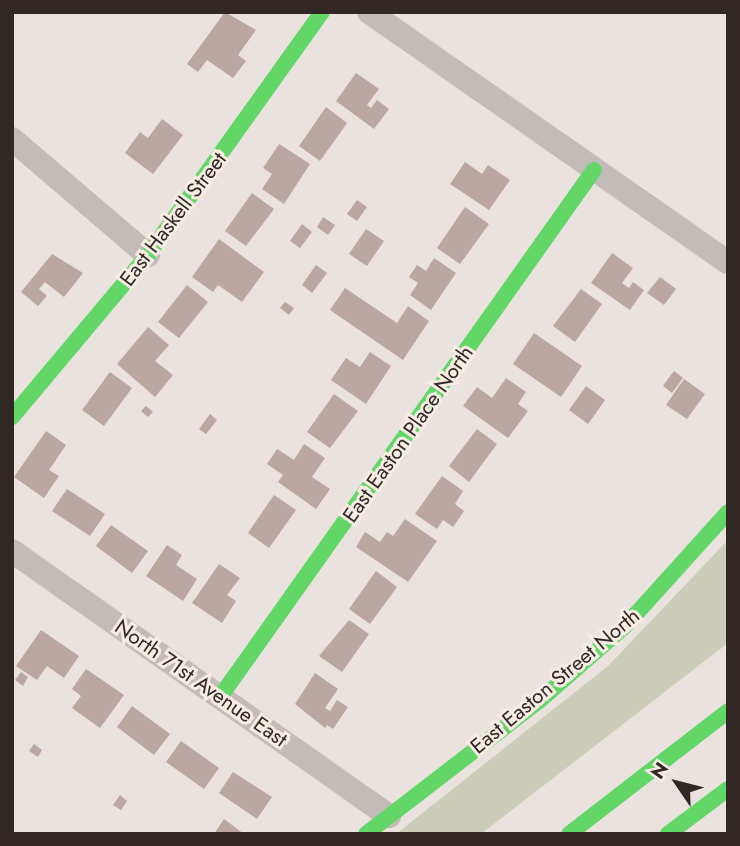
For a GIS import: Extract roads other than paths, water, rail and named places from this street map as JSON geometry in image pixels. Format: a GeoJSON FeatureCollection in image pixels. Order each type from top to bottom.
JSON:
{"type":"FeatureCollection","features":[{"type":"Feature","properties":{"kind":"main road","name":"East Haskell Street"},"geometry":{"type":"LineString","coordinates":[[12,417],[148,255],[322,12]]}},
{"type":"Feature","properties":{"kind":"main road","name":"East Easton Place North"},"geometry":{"type":"LineString","coordinates":[[220,697],[594,170]]}},
{"type":"Feature","properties":{"kind":"main road","name":"East Easton Street North"},"geometry":{"type":"LineString","coordinates":[[366,834],[539,701],[626,625],[728,512]]}},
{"type":"Feature","properties":{"kind":"main road"},"geometry":{"type":"LineString","coordinates":[[569,834],[728,710]]}},
{"type":"Feature","properties":{"kind":"main road"},"geometry":{"type":"LineString","coordinates":[[668,834],[728,789]]}},
{"type":"Feature","properties":{"kind":"street"},"geometry":{"type":"LineString","coordinates":[[369,12],[728,262]]}},
{"type":"Feature","properties":{"kind":"street"},"geometry":{"type":"LineString","coordinates":[[12,139],[148,255]]}},
{"type":"Feature","properties":{"kind":"street","name":"North 71st Avenue East"},"geometry":{"type":"LineString","coordinates":[[12,551],[389,816]]}}]}
